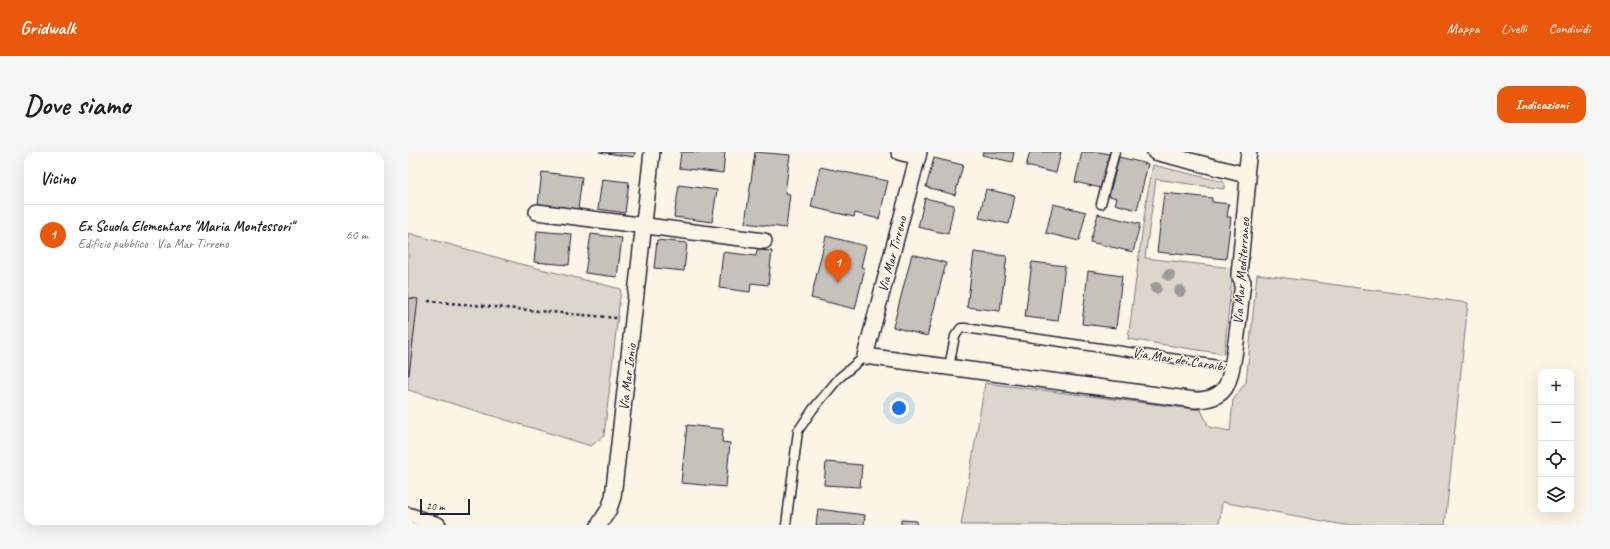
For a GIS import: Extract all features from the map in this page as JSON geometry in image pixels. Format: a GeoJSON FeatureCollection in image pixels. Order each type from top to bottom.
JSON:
{"type":"FeatureCollection","features":[{"type":"Feature","properties":{"kind":"street","name":"Via Mar Ionio"},"geometry":{"type":"LineString","coordinates":[[599,525],[609,509],[613,496],[645,225],[652,152]]}},
{"type":"Feature","properties":{"kind":"street"},"geometry":{"type":"LineString","coordinates":[[899,152],[918,154]]}},
{"type":"Feature","properties":{"kind":"street"},"geometry":{"type":"LineString","coordinates":[[1156,152],[1246,175]]}},
{"type":"Feature","properties":{"kind":"street","name":"Via Mar Mediterraneo"},"geometry":{"type":"LineString","coordinates":[[1232,367],[1243,282],[1239,275],[1248,180],[1246,175],[1249,152]]}},
{"type":"Feature","properties":{"kind":"street","name":"Via Mar Tirreno"},"geometry":{"type":"LineString","coordinates":[[865,356],[918,154]]}},
{"type":"Feature","properties":{"kind":"street"},"geometry":{"type":"LineString","coordinates":[[537,212],[764,241]]}},
{"type":"Feature","properties":{"kind":"street","name":"Via Mar dei Caraibi"},"geometry":{"type":"LineString","coordinates":[[865,356],[1203,400],[1216,396],[1225,388],[1229,382],[1232,367]]}},
{"type":"Feature","properties":{"kind":"street"},"geometry":{"type":"LineString","coordinates":[[408,515],[438,525]]}},
{"type":"Feature","properties":{"kind":"lane"},"geometry":{"type":"LineString","coordinates":[[1101,204],[1114,152]]}},
{"type":"Feature","properties":{"kind":"lane","name":"Via Mar dei Caraibi"},"geometry":{"type":"LineString","coordinates":[[949,367],[955,336],[961,328],[965,328],[1232,367]]}},
{"type":"Feature","properties":{"kind":"lane"},"geometry":{"type":"LineString","coordinates":[[786,525],[798,431],[814,408],[839,378],[865,356]]}},
{"type":"Feature","properties":{"kind":"path"},"geometry":{"type":"LineString","coordinates":[[428,302],[634,320]]}},
{"type":"Feature","properties":{"kind":"shaded area"},"geometry":{"type":"Polygon","coordinates":[[[1153,165],[1224,182],[1224,189],[1156,179],[1145,258],[1233,268],[1224,354],[1128,339],[1147,196],[1153,165]]]}},
{"type":"Feature","properties":{"kind":"shaded area"},"geometry":{"type":"Polygon","coordinates":[[[408,233],[521,264],[621,289],[604,436],[591,446],[408,390],[408,233]]]}},
{"type":"Feature","properties":{"kind":"shaded area"},"geometry":{"type":"Polygon","coordinates":[[[1257,274],[1468,303],[1445,525],[1344,525],[1222,502],[1219,525],[961,525],[985,383],[1201,410],[1209,427],[1230,431],[1233,400],[1246,382],[1257,274]]]}},
{"type":"Feature","properties":{"kind":"building"},"geometry":{"type":"Polygon","coordinates":[[[599,152],[635,152],[634,157],[599,152]]]}},
{"type":"Feature","properties":{"kind":"building"},"geometry":{"type":"Polygon","coordinates":[[[681,152],[725,152],[723,173],[679,168],[681,152]]]}},
{"type":"Feature","properties":{"kind":"building"},"geometry":{"type":"Polygon","coordinates":[[[755,152],[790,155],[785,193],[790,194],[786,228],[745,223],[755,152]]]}},
{"type":"Feature","properties":{"kind":"building"},"geometry":{"type":"Polygon","coordinates":[[[983,152],[1014,152],[1012,162],[982,155],[983,152]]]}},
{"type":"Feature","properties":{"kind":"building"},"geometry":{"type":"Polygon","coordinates":[[[1030,152],[1061,152],[1056,173],[1026,166],[1030,152]]]}},
{"type":"Feature","properties":{"kind":"building"},"geometry":{"type":"Polygon","coordinates":[[[1082,152],[1099,152],[1109,154],[1101,188],[1075,182],[1082,152]]]}},
{"type":"Feature","properties":{"kind":"building"},"geometry":{"type":"Polygon","coordinates":[[[1119,157],[1148,164],[1137,210],[1115,204],[1117,198],[1109,196],[1119,157]]]}},
{"type":"Feature","properties":{"kind":"building"},"geometry":{"type":"Polygon","coordinates":[[[934,158],[963,165],[955,195],[926,187],[934,158]]]}},
{"type":"Feature","properties":{"kind":"building"},"geometry":{"type":"Polygon","coordinates":[[[820,167],[888,181],[879,219],[855,213],[854,217],[811,207],[820,167]]]}},
{"type":"Feature","properties":{"kind":"building"},"geometry":{"type":"Polygon","coordinates":[[[542,172],[582,177],[578,209],[538,204],[542,172]]]}},
{"type":"Feature","properties":{"kind":"building"},"geometry":{"type":"Polygon","coordinates":[[[602,179],[629,182],[625,213],[598,209],[602,179]]]}},
{"type":"Feature","properties":{"kind":"building"},"geometry":{"type":"Polygon","coordinates":[[[679,185],[717,190],[712,222],[674,217],[679,185]]]}},
{"type":"Feature","properties":{"kind":"building"},"geometry":{"type":"Polygon","coordinates":[[[986,189],[1015,196],[1009,224],[979,218],[986,189]]]}},
{"type":"Feature","properties":{"kind":"building"},"geometry":{"type":"Polygon","coordinates":[[[1164,193],[1212,198],[1212,202],[1229,204],[1227,217],[1231,217],[1226,259],[1157,252],[1164,193]]]}},
{"type":"Feature","properties":{"kind":"building"},"geometry":{"type":"Polygon","coordinates":[[[925,198],[954,205],[948,234],[918,227],[925,198]]]}},
{"type":"Feature","properties":{"kind":"building"},"geometry":{"type":"Polygon","coordinates":[[[1053,204],[1086,212],[1079,241],[1046,233],[1053,204]]]}},
{"type":"Feature","properties":{"kind":"building"},"geometry":{"type":"Polygon","coordinates":[[[1098,214],[1140,224],[1133,252],[1090,242],[1098,214]]]}},
{"type":"Feature","properties":{"kind":"building"},"geometry":{"type":"Polygon","coordinates":[[[537,231],[572,234],[569,265],[534,262],[537,231]]]}},
{"type":"Feature","properties":{"kind":"building"},"geometry":{"type":"Polygon","coordinates":[[[591,234],[622,238],[617,277],[585,273],[591,234]]]}},
{"type":"Feature","properties":{"kind":"building"},"geometry":{"type":"Polygon","coordinates":[[[826,236],[866,246],[861,267],[865,268],[855,309],[811,298],[826,236]]]}},
{"type":"Feature","properties":{"kind":"building"},"geometry":{"type":"Polygon","coordinates":[[[657,240],[687,243],[684,271],[654,268],[657,240]]]}},
{"type":"Feature","properties":{"kind":"building"},"geometry":{"type":"Polygon","coordinates":[[[757,250],[772,251],[768,285],[751,283],[750,292],[719,288],[723,252],[756,256],[757,250]]]}},
{"type":"Feature","properties":{"kind":"building"},"geometry":{"type":"Polygon","coordinates":[[[974,252],[1007,256],[1000,311],[967,307],[974,252]]]}},
{"type":"Feature","properties":{"kind":"building"},"geometry":{"type":"Polygon","coordinates":[[[912,254],[946,263],[927,336],[893,327],[912,254]]]}},
{"type":"Feature","properties":{"kind":"building"},"geometry":{"type":"Polygon","coordinates":[[[1032,262],[1065,266],[1058,321],[1025,317],[1032,262]]]}},
{"type":"Feature","properties":{"kind":"building"},"geometry":{"type":"Polygon","coordinates":[[[1088,271],[1122,276],[1116,328],[1082,324],[1088,271]]]}},
{"type":"Feature","properties":{"kind":"building"},"geometry":{"type":"Polygon","coordinates":[[[408,298],[418,299],[409,375],[408,375],[408,298]]]}},
{"type":"Feature","properties":{"kind":"building"},"geometry":{"type":"Polygon","coordinates":[[[687,425],[723,429],[722,442],[730,443],[726,487],[681,483],[687,425]]]}},
{"type":"Feature","properties":{"kind":"building"},"geometry":{"type":"Polygon","coordinates":[[[826,462],[862,465],[860,487],[824,485],[826,462]]]}},
{"type":"Feature","properties":{"kind":"building"},"geometry":{"type":"Polygon","coordinates":[[[818,509],[865,515],[864,525],[816,525],[818,509]]]}},
{"type":"Feature","properties":{"kind":"building"},"geometry":{"type":"Polygon","coordinates":[[[901,520],[917,521],[916,525],[901,525],[901,520]]]}},
{"type":"Feature","properties":{"kind":"place","name":"Ex Scuola Elementare \"Maria Montessori\""},"geometry":{"type":"Point","coordinates":[838,283]}}]}
